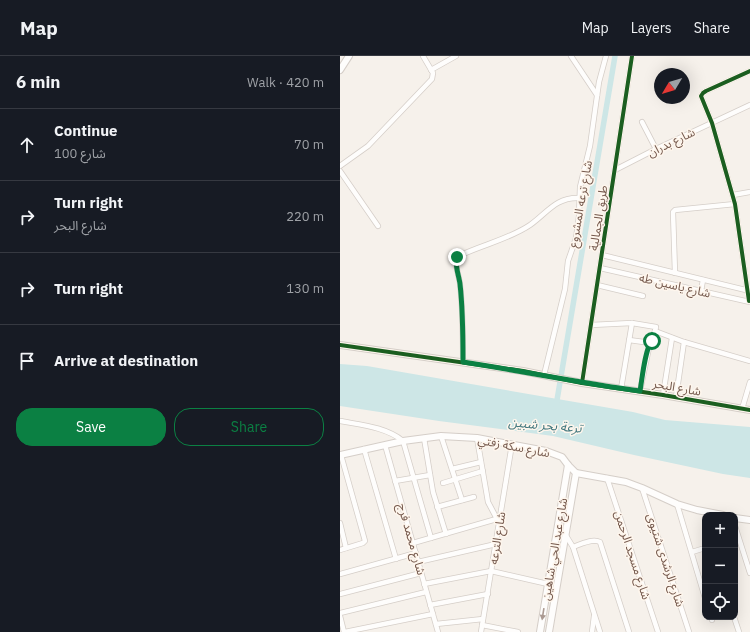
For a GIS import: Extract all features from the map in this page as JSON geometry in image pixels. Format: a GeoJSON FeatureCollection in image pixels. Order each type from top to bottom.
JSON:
{"type":"FeatureCollection","features":[{"type":"Feature","properties":{"kind":"main road"},"geometry":{"type":"LineString","coordinates":[[340,70],[348,56]]}},
{"type":"Feature","properties":{"kind":"main road","name":"شارع سكة زفتي"},"geometry":{"type":"LineString","coordinates":[[340,455],[403,441],[424,438],[441,436],[477,438],[555,454],[562,457],[568,466],[576,473]]}},
{"type":"Feature","properties":{"kind":"main road","name":"شارع عبد الحي شاهين"},"geometry":{"type":"LineString","coordinates":[[540,632],[568,466]]}},
{"type":"Feature","properties":{"kind":"main road"},"geometry":{"type":"LineString","coordinates":[[576,473],[626,482],[677,504],[707,512]]}},
{"type":"Feature","properties":{"kind":"main road","name":"شارع عبد الحي شاهين"},"geometry":{"type":"LineString","coordinates":[[549,632],[576,473]]}},
{"type":"Feature","properties":{"kind":"main road"},"geometry":{"type":"LineString","coordinates":[[738,518],[750,520]]}},
{"type":"Feature","properties":{"kind":"street"},"geometry":{"type":"LineString","coordinates":[[340,166],[368,146],[432,79],[433,74],[423,56]]}},
{"type":"Feature","properties":{"kind":"street"},"geometry":{"type":"LineString","coordinates":[[431,70],[456,56]]}},
{"type":"Feature","properties":{"kind":"street"},"geometry":{"type":"LineString","coordinates":[[571,56],[597,95]]}},
{"type":"Feature","properties":{"kind":"street","name":"شارع ترعه المشروع"},"geometry":{"type":"LineString","coordinates":[[544,375],[565,289],[568,261],[576,238],[579,216],[580,187],[590,146],[597,95],[606,56]]}},
{"type":"Feature","properties":{"kind":"street","name":"طريق الجمالية"},"geometry":{"type":"LineString","coordinates":[[582,383],[632,56]]}},
{"type":"Feature","properties":{"kind":"street"},"geometry":{"type":"LineString","coordinates":[[750,71],[703,93],[702,98],[712,123],[733,195],[750,302]]}},
{"type":"Feature","properties":{"kind":"street","name":"شارع بدران"},"geometry":{"type":"LineString","coordinates":[[615,170],[750,105]]}},
{"type":"Feature","properties":{"kind":"street"},"geometry":{"type":"LineString","coordinates":[[642,122],[656,149]]}},
{"type":"Feature","properties":{"kind":"street"},"geometry":{"type":"LineString","coordinates":[[340,171],[378,226]]}},
{"type":"Feature","properties":{"kind":"street"},"geometry":{"type":"LineString","coordinates":[[733,195],[750,192]]}},
{"type":"Feature","properties":{"kind":"street"},"geometry":{"type":"LineString","coordinates":[[463,362],[462,306],[456,261],[457,257],[525,228],[562,200],[580,198]]}},
{"type":"Feature","properties":{"kind":"street"},"geometry":{"type":"LineString","coordinates":[[675,273],[673,212],[675,210],[735,204]]}},
{"type":"Feature","properties":{"kind":"street","name":"شارع ياسين طه"},"geometry":{"type":"LineString","coordinates":[[602,256],[749,291]]}},
{"type":"Feature","properties":{"kind":"street","name":"شارع ياسين طه"},"geometry":{"type":"LineString","coordinates":[[600,266],[750,302]]}},
{"type":"Feature","properties":{"kind":"street"},"geometry":{"type":"LineString","coordinates":[[702,291],[703,280]]}},
{"type":"Feature","properties":{"kind":"street"},"geometry":{"type":"LineString","coordinates":[[597,285],[643,296]]}},
{"type":"Feature","properties":{"kind":"street"},"geometry":{"type":"LineString","coordinates":[[591,325],[632,323],[654,326],[656,328],[650,344],[640,391]]}},
{"type":"Feature","properties":{"kind":"street"},"geometry":{"type":"LineString","coordinates":[[621,389],[632,323]]}},
{"type":"Feature","properties":{"kind":"street"},"geometry":{"type":"LineString","coordinates":[[655,331],[684,342],[750,361]]}},
{"type":"Feature","properties":{"kind":"street"},"geometry":{"type":"LineString","coordinates":[[663,395],[672,338]]}},
{"type":"Feature","properties":{"kind":"street"},"geometry":{"type":"LineString","coordinates":[[629,340],[650,344]]}},
{"type":"Feature","properties":{"kind":"street"},"geometry":{"type":"LineString","coordinates":[[676,397],[684,342]]}},
{"type":"Feature","properties":{"kind":"street","name":"شارع البحر"},"geometry":{"type":"LineString","coordinates":[[340,346],[463,362],[750,410]]}},
{"type":"Feature","properties":{"kind":"street"},"geometry":{"type":"LineString","coordinates":[[742,408],[750,382]]}},
{"type":"Feature","properties":{"kind":"street"},"geometry":{"type":"LineString","coordinates":[[340,421],[388,431],[403,441],[431,538]]}},
{"type":"Feature","properties":{"kind":"street"},"geometry":{"type":"LineString","coordinates":[[441,436],[462,500]]}},
{"type":"Feature","properties":{"kind":"street"},"geometry":{"type":"LineString","coordinates":[[424,438],[437,507],[446,534]]}},
{"type":"Feature","properties":{"kind":"street"},"geometry":{"type":"LineString","coordinates":[[413,543],[498,518],[488,502],[477,438]]}},
{"type":"Feature","properties":{"kind":"street","name":"شارع الترعه"},"geometry":{"type":"LineString","coordinates":[[481,632],[492,571],[498,518],[512,444]]}},
{"type":"Feature","properties":{"kind":"street","name":"شارع محمد فرج"},"geometry":{"type":"LineString","coordinates":[[386,445],[438,632]]}},
{"type":"Feature","properties":{"kind":"street"},"geometry":{"type":"LineString","coordinates":[[364,449],[396,558]]}},
{"type":"Feature","properties":{"kind":"street"},"geometry":{"type":"LineString","coordinates":[[340,455],[365,541],[363,543],[340,550]]}},
{"type":"Feature","properties":{"kind":"street"},"geometry":{"type":"LineString","coordinates":[[452,469],[481,462]]}},
{"type":"Feature","properties":{"kind":"street"},"geometry":{"type":"LineString","coordinates":[[443,483],[482,472]]}},
{"type":"Feature","properties":{"kind":"street"},"geometry":{"type":"LineString","coordinates":[[395,480],[430,475]]}},
{"type":"Feature","properties":{"kind":"street","name":"شارع مسجد الرحمن"},"geometry":{"type":"LineString","coordinates":[[607,478],[658,632]]}},
{"type":"Feature","properties":{"kind":"street","name":"شارع الرشدى شتيوى"},"geometry":{"type":"LineString","coordinates":[[642,488],[690,632]]}},
{"type":"Feature","properties":{"kind":"street"},"geometry":{"type":"LineString","coordinates":[[437,507],[474,497]]}},
{"type":"Feature","properties":{"kind":"street"},"geometry":{"type":"LineString","coordinates":[[677,504],[702,587]]}},
{"type":"Feature","properties":{"kind":"street"},"geometry":{"type":"LineString","coordinates":[[340,523],[346,548]]}},
{"type":"Feature","properties":{"kind":"street"},"geometry":{"type":"LineString","coordinates":[[565,533],[573,547],[600,632]]}},
{"type":"Feature","properties":{"kind":"street"},"geometry":{"type":"LineString","coordinates":[[738,535],[750,573]]}},
{"type":"Feature","properties":{"kind":"street"},"geometry":{"type":"LineString","coordinates":[[573,547],[597,540],[600,542],[629,632]]}},
{"type":"Feature","properties":{"kind":"street"},"geometry":{"type":"LineString","coordinates":[[418,562],[496,544]]}},
{"type":"Feature","properties":{"kind":"street"},"geometry":{"type":"LineString","coordinates":[[692,552],[702,549]]}},
{"type":"Feature","properties":{"kind":"street"},"geometry":{"type":"LineString","coordinates":[[340,574],[416,553]]}},
{"type":"Feature","properties":{"kind":"street"},"geometry":{"type":"LineString","coordinates":[[424,584],[492,571],[548,584]]}},
{"type":"Feature","properties":{"kind":"street"},"geometry":{"type":"LineString","coordinates":[[340,594],[421,572]]}},
{"type":"Feature","properties":{"kind":"street"},"geometry":{"type":"LineString","coordinates":[[340,613],[426,592]]}},
{"type":"Feature","properties":{"kind":"street"},"geometry":{"type":"LineString","coordinates":[[430,605],[488,594]]}},
{"type":"Feature","properties":{"kind":"street"},"geometry":{"type":"LineString","coordinates":[[340,616],[345,632],[433,614]]}},
{"type":"Feature","properties":{"kind":"street"},"geometry":{"type":"LineString","coordinates":[[592,632],[595,615]]}},
{"type":"Feature","properties":{"kind":"street"},"geometry":{"type":"LineString","coordinates":[[436,624],[483,619]]}},
{"type":"Feature","properties":{"kind":"street"},"geometry":{"type":"LineString","coordinates":[[735,620],[739,632]]}},
{"type":"Feature","properties":{"kind":"street"},"geometry":{"type":"LineString","coordinates":[[482,625],[518,632]]}},
{"type":"Feature","properties":{"kind":"water","name":"ترعة بحر شبين"},"geometry":{"type":"Polygon","coordinates":[[[340,364],[367,366],[633,412],[665,420],[750,427],[750,478],[723,474],[553,436],[340,406],[340,364]]]}},
{"type":"Feature","properties":{"kind":"waterway"},"geometry":{"type":"LineString","coordinates":[[556,406],[615,56]]}},
{"type":"Feature","properties":{"kind":"cycle path"},"geometry":{"type":"LineString","coordinates":[[582,383],[632,56]]}},
{"type":"Feature","properties":{"kind":"cycle path"},"geometry":{"type":"LineString","coordinates":[[749,301],[735,204],[712,123],[701,96],[706,91],[750,71]]}},
{"type":"Feature","properties":{"kind":"cycle path"},"geometry":{"type":"LineString","coordinates":[[340,345],[523,371],[582,383],[750,410]]}},
{"type":"Feature","properties":{"kind":"route"},"geometry":{"type":"LineString","coordinates":[[457,257],[455,258],[459,276],[462,306],[463,362],[524,371],[582,383],[640,391],[648,351],[652,341]]}}]}
